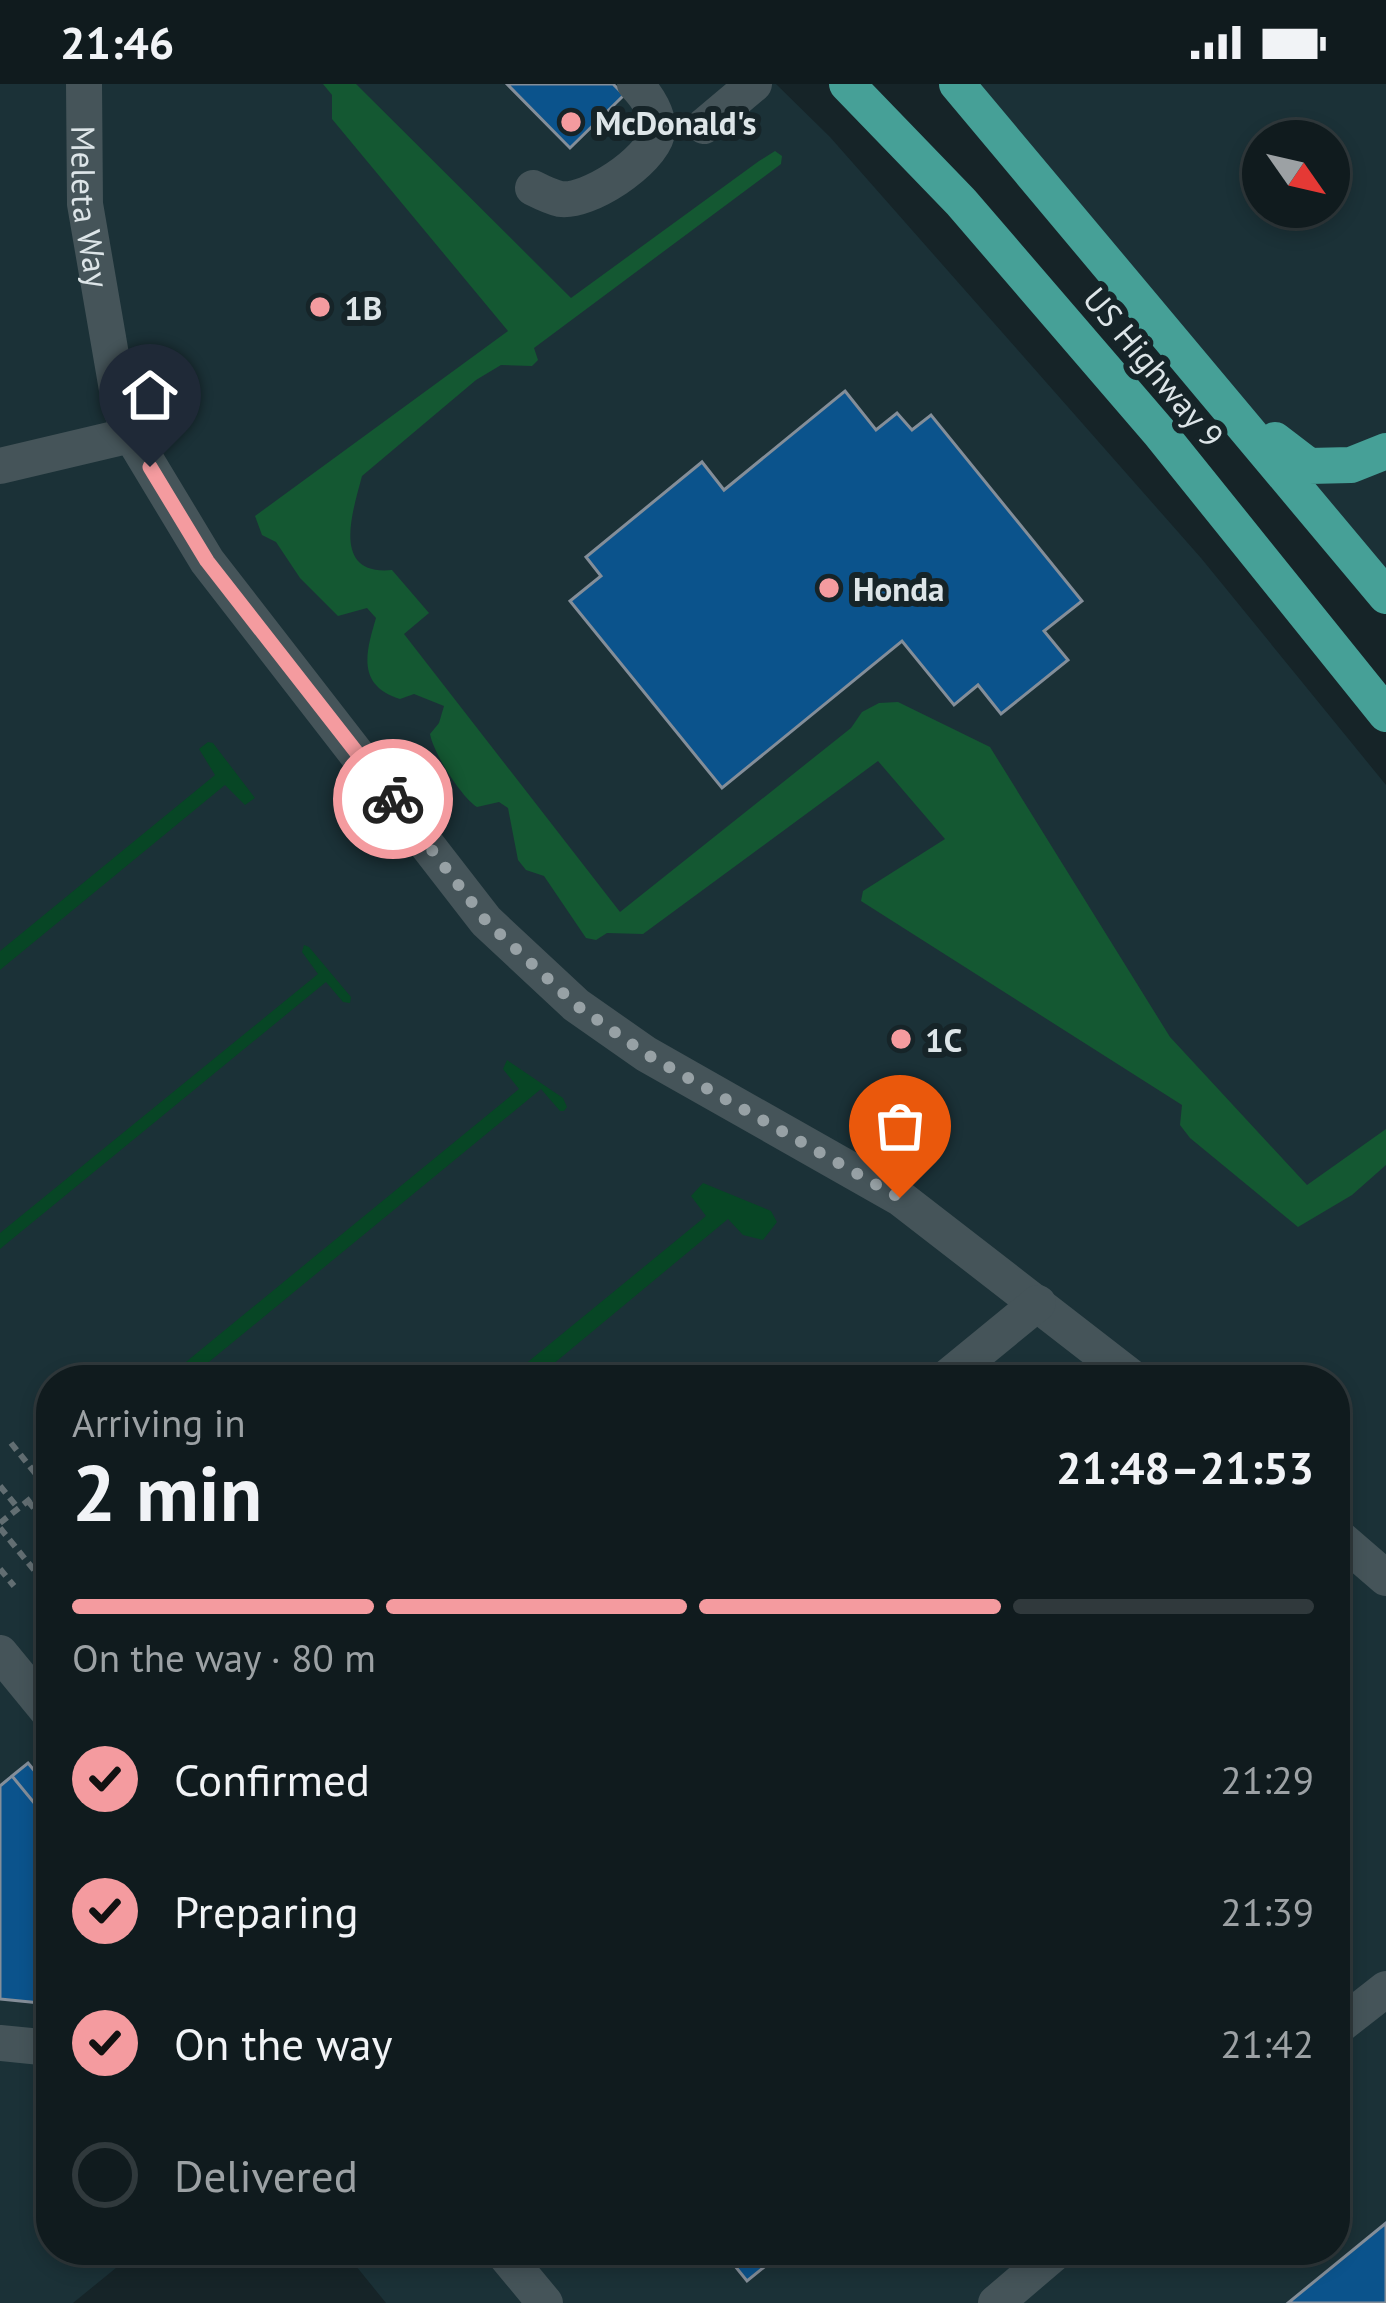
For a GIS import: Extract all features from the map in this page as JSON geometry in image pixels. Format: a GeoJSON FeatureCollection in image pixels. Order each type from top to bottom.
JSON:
{"type":"FeatureCollection","features":[{"type":"Feature","properties":{"kind":"highway","name":"US Highway 9"},"geometry":{"type":"LineString","coordinates":[[848,84],[962,202],[1159,432],[1386,714]]}},
{"type":"Feature","properties":{"kind":"highway","name":"US Highway 9"},"geometry":{"type":"LineString","coordinates":[[957,84],[1386,596]]}},
{"type":"Feature","properties":{"kind":"highway"},"geometry":{"type":"LineString","coordinates":[[1139,297],[1260,427],[1309,466],[1351,465],[1386,452]]}},
{"type":"Feature","properties":{"kind":"street","name":"Meleta Way"},"geometry":{"type":"LineString","coordinates":[[84,84],[86,204],[120,407],[130,435],[207,561],[486,921],[576,1005],[611,1030],[900,1198],[1117,1365]]}},
{"type":"Feature","properties":{"kind":"street"},"geometry":{"type":"LineString","coordinates":[[533,188],[561,199],[591,195],[647,154],[658,132],[653,110],[635,84]]}},
{"type":"Feature","properties":{"kind":"street"},"geometry":{"type":"LineString","coordinates":[[704,126],[754,84]]}},
{"type":"Feature","properties":{"kind":"street"},"geometry":{"type":"LineString","coordinates":[[0,466],[130,435]]}},
{"type":"Feature","properties":{"kind":"street"},"geometry":{"type":"LineString","coordinates":[[962,1365],[1038,1303]]}},
{"type":"Feature","properties":{"kind":"street"},"geometry":{"type":"LineString","coordinates":[[1350,1547],[1386,1578]]}},
{"type":"Feature","properties":{"kind":"street"},"geometry":{"type":"LineString","coordinates":[[0,1653],[36,1697]]}},
{"type":"Feature","properties":{"kind":"street"},"geometry":{"type":"LineString","coordinates":[[1350,2017],[1386,1989]]}},
{"type":"Feature","properties":{"kind":"street"},"geometry":{"type":"LineString","coordinates":[[0,2043],[36,2047]]}},
{"type":"Feature","properties":{"kind":"street"},"geometry":{"type":"LineString","coordinates":[[513,2265],[544,2303]]}},
{"type":"Feature","properties":{"kind":"street"},"geometry":{"type":"LineString","coordinates":[[997,2303],[1041,2265]]}},
{"type":"Feature","properties":{"kind":"path"},"geometry":{"type":"LineString","coordinates":[[11,1443],[36,1472]]}},
{"type":"Feature","properties":{"kind":"path"},"geometry":{"type":"LineString","coordinates":[[0,1486],[18,1508]]}},
{"type":"Feature","properties":{"kind":"path"},"geometry":{"type":"LineString","coordinates":[[34,1570],[0,1526],[36,1496]]}},
{"type":"Feature","properties":{"kind":"path"},"geometry":{"type":"LineString","coordinates":[[28,1501],[36,1511]]}},
{"type":"Feature","properties":{"kind":"path"},"geometry":{"type":"LineString","coordinates":[[0,1570],[14,1586]]}},
{"type":"Feature","properties":{"kind":"shaded area"},"geometry":{"type":"Polygon","coordinates":[[[0,84],[776,84],[830,137],[1201,558],[1386,785],[1386,2303],[386,2303],[355,2265],[1350,2265],[1350,1365],[36,1365],[36,2265],[120,2265],[73,2303],[0,2303],[0,84]]]}},
{"type":"Feature","properties":{"kind":"shaded area"},"geometry":{"type":"Polygon","coordinates":[[[957,84],[1386,84],[1386,596],[957,84]]]}},
{"type":"Feature","properties":{"kind":"green space"},"geometry":{"type":"Polygon","coordinates":[[[323,84],[356,84],[571,298],[759,161],[775,151],[782,156],[781,164],[534,348],[538,360],[532,366],[501,365],[476,380],[362,476],[354,506],[350,538],[360,563],[392,570],[429,613],[404,634],[620,912],[851,728],[862,712],[879,703],[898,702],[990,747],[1170,1037],[1307,1185],[1386,1129],[1386,1165],[1352,1195],[1298,1227],[1190,1138],[1180,1125],[1182,1105],[861,901],[863,891],[945,839],[878,761],[643,934],[586,938],[544,876],[526,870],[518,860],[508,808],[499,802],[477,807],[449,774],[430,734],[444,706],[414,694],[400,699],[386,693],[370,676],[369,643],[376,618],[367,608],[338,616],[300,578],[276,542],[262,535],[255,516],[508,331],[332,119],[332,95],[323,84]]]}},
{"type":"Feature","properties":{"kind":"green space"},"geometry":{"type":"Polygon","coordinates":[[[208,742],[255,798],[245,805],[225,785],[0,970],[0,951],[215,775],[199,749],[208,742]]]}},
{"type":"Feature","properties":{"kind":"green space"},"geometry":{"type":"Polygon","coordinates":[[[304,945],[351,997],[350,1003],[343,1002],[326,982],[0,1249],[0,1233],[318,974],[302,952],[304,945]]]}},
{"type":"Feature","properties":{"kind":"green space"},"geometry":{"type":"Polygon","coordinates":[[[507,1060],[563,1098],[567,1107],[560,1111],[541,1089],[205,1365],[182,1365],[519,1089],[503,1069],[507,1060]]]}},
{"type":"Feature","properties":{"kind":"green space"},"geometry":{"type":"Polygon","coordinates":[[[703,1183],[771,1211],[777,1222],[763,1240],[743,1235],[728,1219],[552,1365],[524,1365],[706,1216],[691,1196],[703,1183]]]}},
{"type":"Feature","properties":{"kind":"building","name":"McDonald's"},"geometry":{"type":"Polygon","coordinates":[[[507,84],[613,84],[624,95],[570,148],[507,84]]]}},
{"type":"Feature","properties":{"kind":"building","name":"Honda"},"geometry":{"type":"Polygon","coordinates":[[[845,391],[876,430],[897,413],[912,430],[931,415],[1082,601],[1044,631],[1068,660],[1001,714],[978,685],[954,705],[902,641],[722,788],[570,601],[601,576],[586,557],[702,462],[724,490],[845,391]]]}},
{"type":"Feature","properties":{"kind":"building"},"geometry":{"type":"Polygon","coordinates":[[[28,1763],[36,1773],[36,1805],[12,1776],[28,1763]]]}},
{"type":"Feature","properties":{"kind":"building"},"geometry":{"type":"Polygon","coordinates":[[[12,1776],[36,1805],[36,2003],[0,1999],[0,1786],[12,1776]]]}},
{"type":"Feature","properties":{"kind":"building"},"geometry":{"type":"Polygon","coordinates":[[[1386,2223],[1386,2303],[1288,2303],[1335,2265],[1350,2265],[1350,2252],[1386,2223]]]}},
{"type":"Feature","properties":{"kind":"building"},"geometry":{"type":"Polygon","coordinates":[[[734,2265],[767,2265],[747,2281],[734,2265]]]}},
{"type":"Feature","properties":{"kind":"way so far"},"geometry":{"type":"LineString","coordinates":[[393,799],[486,921],[576,1005],[646,1054],[900,1198]]}},
{"type":"Feature","properties":{"kind":"place","name":"McDonald's"},"geometry":{"type":"Point","coordinates":[571,122]}},
{"type":"Feature","properties":{"kind":"place","name":"1B"},"geometry":{"type":"Point","coordinates":[320,307]}},
{"type":"Feature","properties":{"kind":"place","name":"Honda"},"geometry":{"type":"Point","coordinates":[829,588]}},
{"type":"Feature","properties":{"kind":"place","name":"1C"},"geometry":{"type":"Point","coordinates":[901,1039]}},
{"type":"Feature","properties":{"kind":"route"},"geometry":{"type":"LineString","coordinates":[[150,467],[207,561],[393,799]]}}]}
